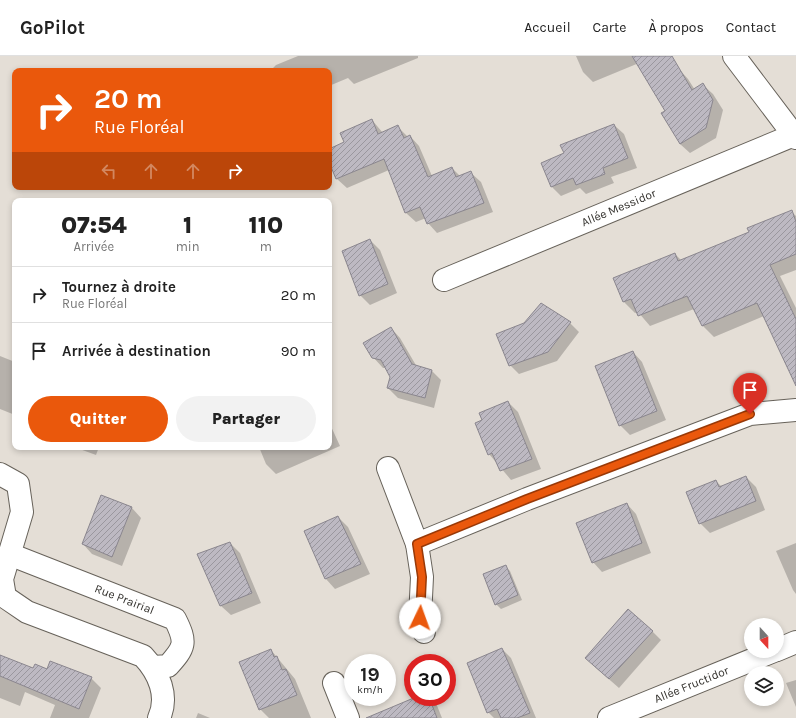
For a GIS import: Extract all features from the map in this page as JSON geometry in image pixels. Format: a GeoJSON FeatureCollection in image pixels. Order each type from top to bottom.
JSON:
{"type":"FeatureCollection","features":[{"type":"Feature","properties":{"kind":"street"},"geometry":{"type":"LineString","coordinates":[[734,56],[795,137]]}},
{"type":"Feature","properties":{"kind":"street","name":"Allée Messidor"},"geometry":{"type":"LineString","coordinates":[[444,280],[795,137]]}},
{"type":"Feature","properties":{"kind":"street"},"geometry":{"type":"LineString","coordinates":[[417,544],[527,499],[750,414],[796,410]]}},
{"type":"Feature","properties":{"kind":"street"},"geometry":{"type":"LineString","coordinates":[[388,468],[417,544],[422,577],[420,618],[424,632]]}},
{"type":"Feature","properties":{"kind":"street"},"geometry":{"type":"LineString","coordinates":[[0,474],[18,484],[22,512],[2,579],[6,597],[27,612],[143,656],[154,667],[163,692],[162,711],[159,718]]}},
{"type":"Feature","properties":{"kind":"street","name":"Rue Prairial"},"geometry":{"type":"LineString","coordinates":[[9,554],[175,619],[183,635],[182,651],[168,666],[154,667]]}},
{"type":"Feature","properties":{"kind":"street"},"geometry":{"type":"LineString","coordinates":[[784,647],[796,642]]}},
{"type":"Feature","properties":{"kind":"street","name":"Allée Fructidor"},"geometry":{"type":"LineString","coordinates":[[609,718],[757,658]]}},
{"type":"Feature","properties":{"kind":"street"},"geometry":{"type":"LineString","coordinates":[[334,683],[348,718]]}},
{"type":"Feature","properties":{"kind":"building"},"geometry":{"type":"Polygon","coordinates":[[[632,56],[672,56],[692,90],[703,83],[713,100],[706,128],[680,144],[661,113],[665,111],[632,56]]]}},
{"type":"Feature","properties":{"kind":"building"},"geometry":{"type":"Polygon","coordinates":[[[372,119],[378,134],[398,125],[404,138],[410,135],[428,177],[452,167],[456,177],[471,171],[484,203],[427,224],[420,207],[405,213],[384,159],[336,179],[332,169],[332,148],[344,142],[340,133],[372,119]]]}},
{"type":"Feature","properties":{"kind":"building"},"geometry":{"type":"Polygon","coordinates":[[[614,124],[628,158],[603,168],[605,174],[576,185],[573,178],[551,187],[541,163],[564,153],[560,145],[614,124]]]}},
{"type":"Feature","properties":{"kind":"building"},"geometry":{"type":"Polygon","coordinates":[[[792,210],[796,222],[796,254],[770,265],[796,319],[796,386],[757,303],[702,326],[687,296],[638,316],[631,299],[623,302],[613,278],[675,253],[678,261],[749,232],[747,228],[792,210]]]}},
{"type":"Feature","properties":{"kind":"building"},"geometry":{"type":"Polygon","coordinates":[[[370,239],[388,284],[359,296],[342,251],[370,239]]]}},
{"type":"Feature","properties":{"kind":"building"},"geometry":{"type":"Polygon","coordinates":[[[541,303],[571,322],[548,352],[509,366],[496,334],[524,323],[541,303]]]}},
{"type":"Feature","properties":{"kind":"building"},"geometry":{"type":"Polygon","coordinates":[[[391,327],[412,364],[432,370],[425,398],[387,388],[390,377],[381,360],[372,358],[363,343],[391,327]]]}},
{"type":"Feature","properties":{"kind":"building"},"geometry":{"type":"Polygon","coordinates":[[[633,351],[657,411],[619,426],[595,366],[633,351]]]}},
{"type":"Feature","properties":{"kind":"building"},"geometry":{"type":"Polygon","coordinates":[[[508,401],[532,459],[500,471],[492,453],[488,455],[475,423],[482,420],[479,413],[508,401]]]}},
{"type":"Feature","properties":{"kind":"building"},"geometry":{"type":"Polygon","coordinates":[[[746,476],[756,501],[699,524],[686,492],[716,480],[719,487],[746,476]]]}},
{"type":"Feature","properties":{"kind":"building"},"geometry":{"type":"Polygon","coordinates":[[[101,495],[132,507],[112,557],[82,544],[101,495]]]}},
{"type":"Feature","properties":{"kind":"building"},"geometry":{"type":"Polygon","coordinates":[[[627,503],[642,543],[592,563],[576,523],[627,503]]]}},
{"type":"Feature","properties":{"kind":"building"},"geometry":{"type":"Polygon","coordinates":[[[338,516],[361,564],[325,579],[304,531],[338,516]]]}},
{"type":"Feature","properties":{"kind":"building"},"geometry":{"type":"Polygon","coordinates":[[[230,542],[252,593],[220,606],[197,554],[230,542]]]}},
{"type":"Feature","properties":{"kind":"building"},"geometry":{"type":"Polygon","coordinates":[[[506,565],[518,595],[495,605],[483,574],[506,565]]]}},
{"type":"Feature","properties":{"kind":"building"},"geometry":{"type":"Polygon","coordinates":[[[628,609],[653,631],[609,679],[585,658],[628,609]]]}},
{"type":"Feature","properties":{"kind":"building"},"geometry":{"type":"Polygon","coordinates":[[[502,648],[530,713],[517,718],[501,718],[497,709],[487,713],[467,663],[502,648]]]}},
{"type":"Feature","properties":{"kind":"building"},"geometry":{"type":"Polygon","coordinates":[[[271,649],[274,657],[277,656],[282,670],[286,669],[297,695],[259,710],[239,662],[271,649]]]}},
{"type":"Feature","properties":{"kind":"building"},"geometry":{"type":"Polygon","coordinates":[[[0,655],[33,668],[35,664],[47,669],[50,661],[92,677],[79,709],[0,676],[0,655]]]}},
{"type":"Feature","properties":{"kind":"building"},"geometry":{"type":"Polygon","coordinates":[[[404,702],[404,706],[432,706],[437,718],[366,718],[404,702]]]}},
{"type":"Feature","properties":{"kind":"route"},"geometry":{"type":"LineString","coordinates":[[420,618],[422,577],[417,544],[527,499],[750,414]]}}]}
